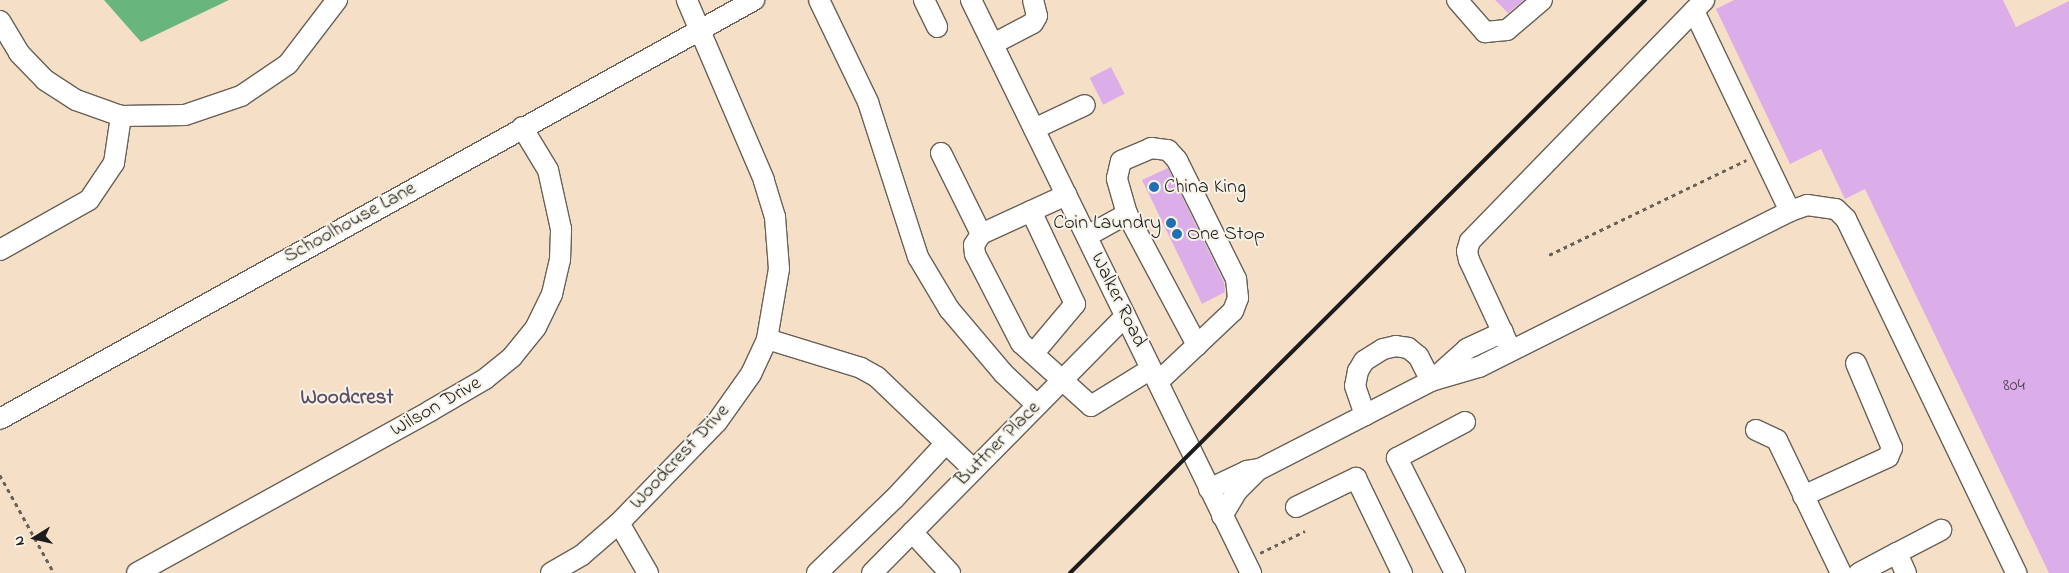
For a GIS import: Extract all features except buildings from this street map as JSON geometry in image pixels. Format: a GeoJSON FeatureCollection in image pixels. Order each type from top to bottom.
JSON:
{"type":"FeatureCollection","features":[{"type":"Feature","properties":{"kind":"street"},"geometry":{"type":"LineString","coordinates":[[0,21],[5,42],[45,80],[76,100],[121,116],[184,115],[241,96],[288,64],[337,0]]}},
{"type":"Feature","properties":{"kind":"street","name":"Woodcrest Drive"},"geometry":{"type":"LineString","coordinates":[[551,573],[582,555],[620,523],[717,422],[751,374],[767,339],[779,268],[775,217],[764,180],[687,0]]}},
{"type":"Feature","properties":{"kind":"street","name":"Schoolhouse Lane"},"geometry":{"type":"LineString","coordinates":[[0,419],[700,28],[754,0]]}},
{"type":"Feature","properties":{"kind":"street"},"geometry":{"type":"LineString","coordinates":[[819,0],[868,102],[918,257],[949,309],[1003,373],[1037,404]]}},
{"type":"Feature","properties":{"kind":"street"},"geometry":{"type":"LineString","coordinates":[[924,0],[937,27]]}},
{"type":"Feature","properties":{"kind":"street","name":"Walker Road"},"geometry":{"type":"LineString","coordinates":[[971,0],[1251,573]]}},
{"type":"Feature","properties":{"kind":"street"},"geometry":{"type":"LineString","coordinates":[[993,44],[1033,23],[1037,16],[1033,0]]}},
{"type":"Feature","properties":{"kind":"street"},"geometry":{"type":"LineString","coordinates":[[1457,0],[1485,32],[1507,30],[1542,0]]}},
{"type":"Feature","properties":{"kind":"street"},"geometry":{"type":"LineString","coordinates":[[1511,350],[1469,260],[1467,252],[1470,241],[1699,5],[1762,153],[1790,211]]}},
{"type":"Feature","properties":{"kind":"street"},"geometry":{"type":"LineString","coordinates":[[1034,129],[1085,105]]}},
{"type":"Feature","properties":{"kind":"street"},"geometry":{"type":"LineString","coordinates":[[0,250],[89,200],[114,163],[121,116]]}},
{"type":"Feature","properties":{"kind":"street","name":"Wilson Drive"},"geometry":{"type":"LineString","coordinates":[[137,573],[446,402],[484,379],[512,357],[536,327],[552,294],[560,260],[561,229],[548,170],[522,127]]}},
{"type":"Feature","properties":{"kind":"street"},"geometry":{"type":"LineString","coordinates":[[1066,194],[982,234],[974,245],[975,254],[1020,343],[1091,406],[1154,376],[1197,345],[1233,311],[1238,298],[1236,279],[1177,160],[1168,150],[1152,148],[1121,161],[1117,178],[1127,214],[1197,345]]}},
{"type":"Feature","properties":{"kind":"street"},"geometry":{"type":"LineString","coordinates":[[940,153],[982,234]]}},
{"type":"Feature","properties":{"kind":"street"},"geometry":{"type":"LineString","coordinates":[[1209,489],[1246,471],[1260,468],[1431,381],[1478,366],[1790,211],[1807,205],[1822,205],[1836,210],[1846,218],[2016,573]]}},
{"type":"Feature","properties":{"kind":"street"},"geometry":{"type":"LineString","coordinates":[[1031,211],[1075,304],[1033,354]]}},
{"type":"Feature","properties":{"kind":"street"},"geometry":{"type":"LineString","coordinates":[[1087,236],[1127,214]]}},
{"type":"Feature","properties":{"kind":"street","name":"Buttner Place"},"geometry":{"type":"LineString","coordinates":[[875,572],[1125,316]]}},
{"type":"Feature","properties":{"kind":"street"},"geometry":{"type":"LineString","coordinates":[[1431,381],[1468,349],[1502,332]]}},
{"type":"Feature","properties":{"kind":"street"},"geometry":{"type":"LineString","coordinates":[[767,339],[861,368],[877,377],[974,469]]}},
{"type":"Feature","properties":{"kind":"street"},"geometry":{"type":"LineString","coordinates":[[1365,414],[1355,386],[1358,371],[1371,354],[1389,348],[1408,348],[1418,356],[1431,381]]}},
{"type":"Feature","properties":{"kind":"street"},"geometry":{"type":"LineString","coordinates":[[1803,496],[1888,457],[1892,448],[1856,363]]}},
{"type":"Feature","properties":{"kind":"street"},"geometry":{"type":"LineString","coordinates":[[1455,573],[1397,458],[1465,422]]}},
{"type":"Feature","properties":{"kind":"street"},"geometry":{"type":"LineString","coordinates":[[1756,430],[1776,440],[1840,573]]}},
{"type":"Feature","properties":{"kind":"street"},"geometry":{"type":"LineString","coordinates":[[817,573],[894,499],[946,443]]}},
{"type":"Feature","properties":{"kind":"street"},"geometry":{"type":"LineString","coordinates":[[1222,516],[1237,491],[1260,468]]}},
{"type":"Feature","properties":{"kind":"street"},"geometry":{"type":"LineString","coordinates":[[1296,507],[1356,478],[1402,573]]}},
{"type":"Feature","properties":{"kind":"street"},"geometry":{"type":"LineString","coordinates":[[620,523],[648,573]]}},
{"type":"Feature","properties":{"kind":"street"},"geometry":{"type":"LineString","coordinates":[[1859,573],[1941,530]]}},
{"type":"Feature","properties":{"kind":"street"},"geometry":{"type":"LineString","coordinates":[[912,532],[950,573]]}},
{"type":"Feature","properties":{"kind":"street"},"geometry":{"type":"LineString","coordinates":[[1897,553],[1906,573]]}},
{"type":"Feature","properties":{"kind":"path"},"geometry":{"type":"LineString","coordinates":[[1549,255],[1762,153]]}},
{"type":"Feature","properties":{"kind":"path"},"geometry":{"type":"LineString","coordinates":[[0,475],[54,573]]}},
{"type":"Feature","properties":{"kind":"path"},"geometry":{"type":"LineString","coordinates":[[1260,553],[1306,531]]}},
{"type":"Feature","properties":{"kind":"green space"},"geometry":{"type":"Polygon","coordinates":[[[104,0],[229,0],[141,42],[104,0]]]}},
{"type":"Feature","properties":{"kind":"railway"},"geometry":{"type":"LineString","coordinates":[[1070,573],[1645,0]]}},
{"type":"Feature","properties":{"kind":"place","name":"China King"},"geometry":{"type":"Point","coordinates":[1154,187]}},
{"type":"Feature","properties":{"kind":"place","name":"Coin Laundry"},"geometry":{"type":"Point","coordinates":[1171,223]}},
{"type":"Feature","properties":{"kind":"place","name":"One Stop"},"geometry":{"type":"Point","coordinates":[1177,234]}},
{"type":"Feature","properties":{"kind":"district","name":"Woodcrest"},"geometry":{"type":"Point","coordinates":[347,398]}}]}
